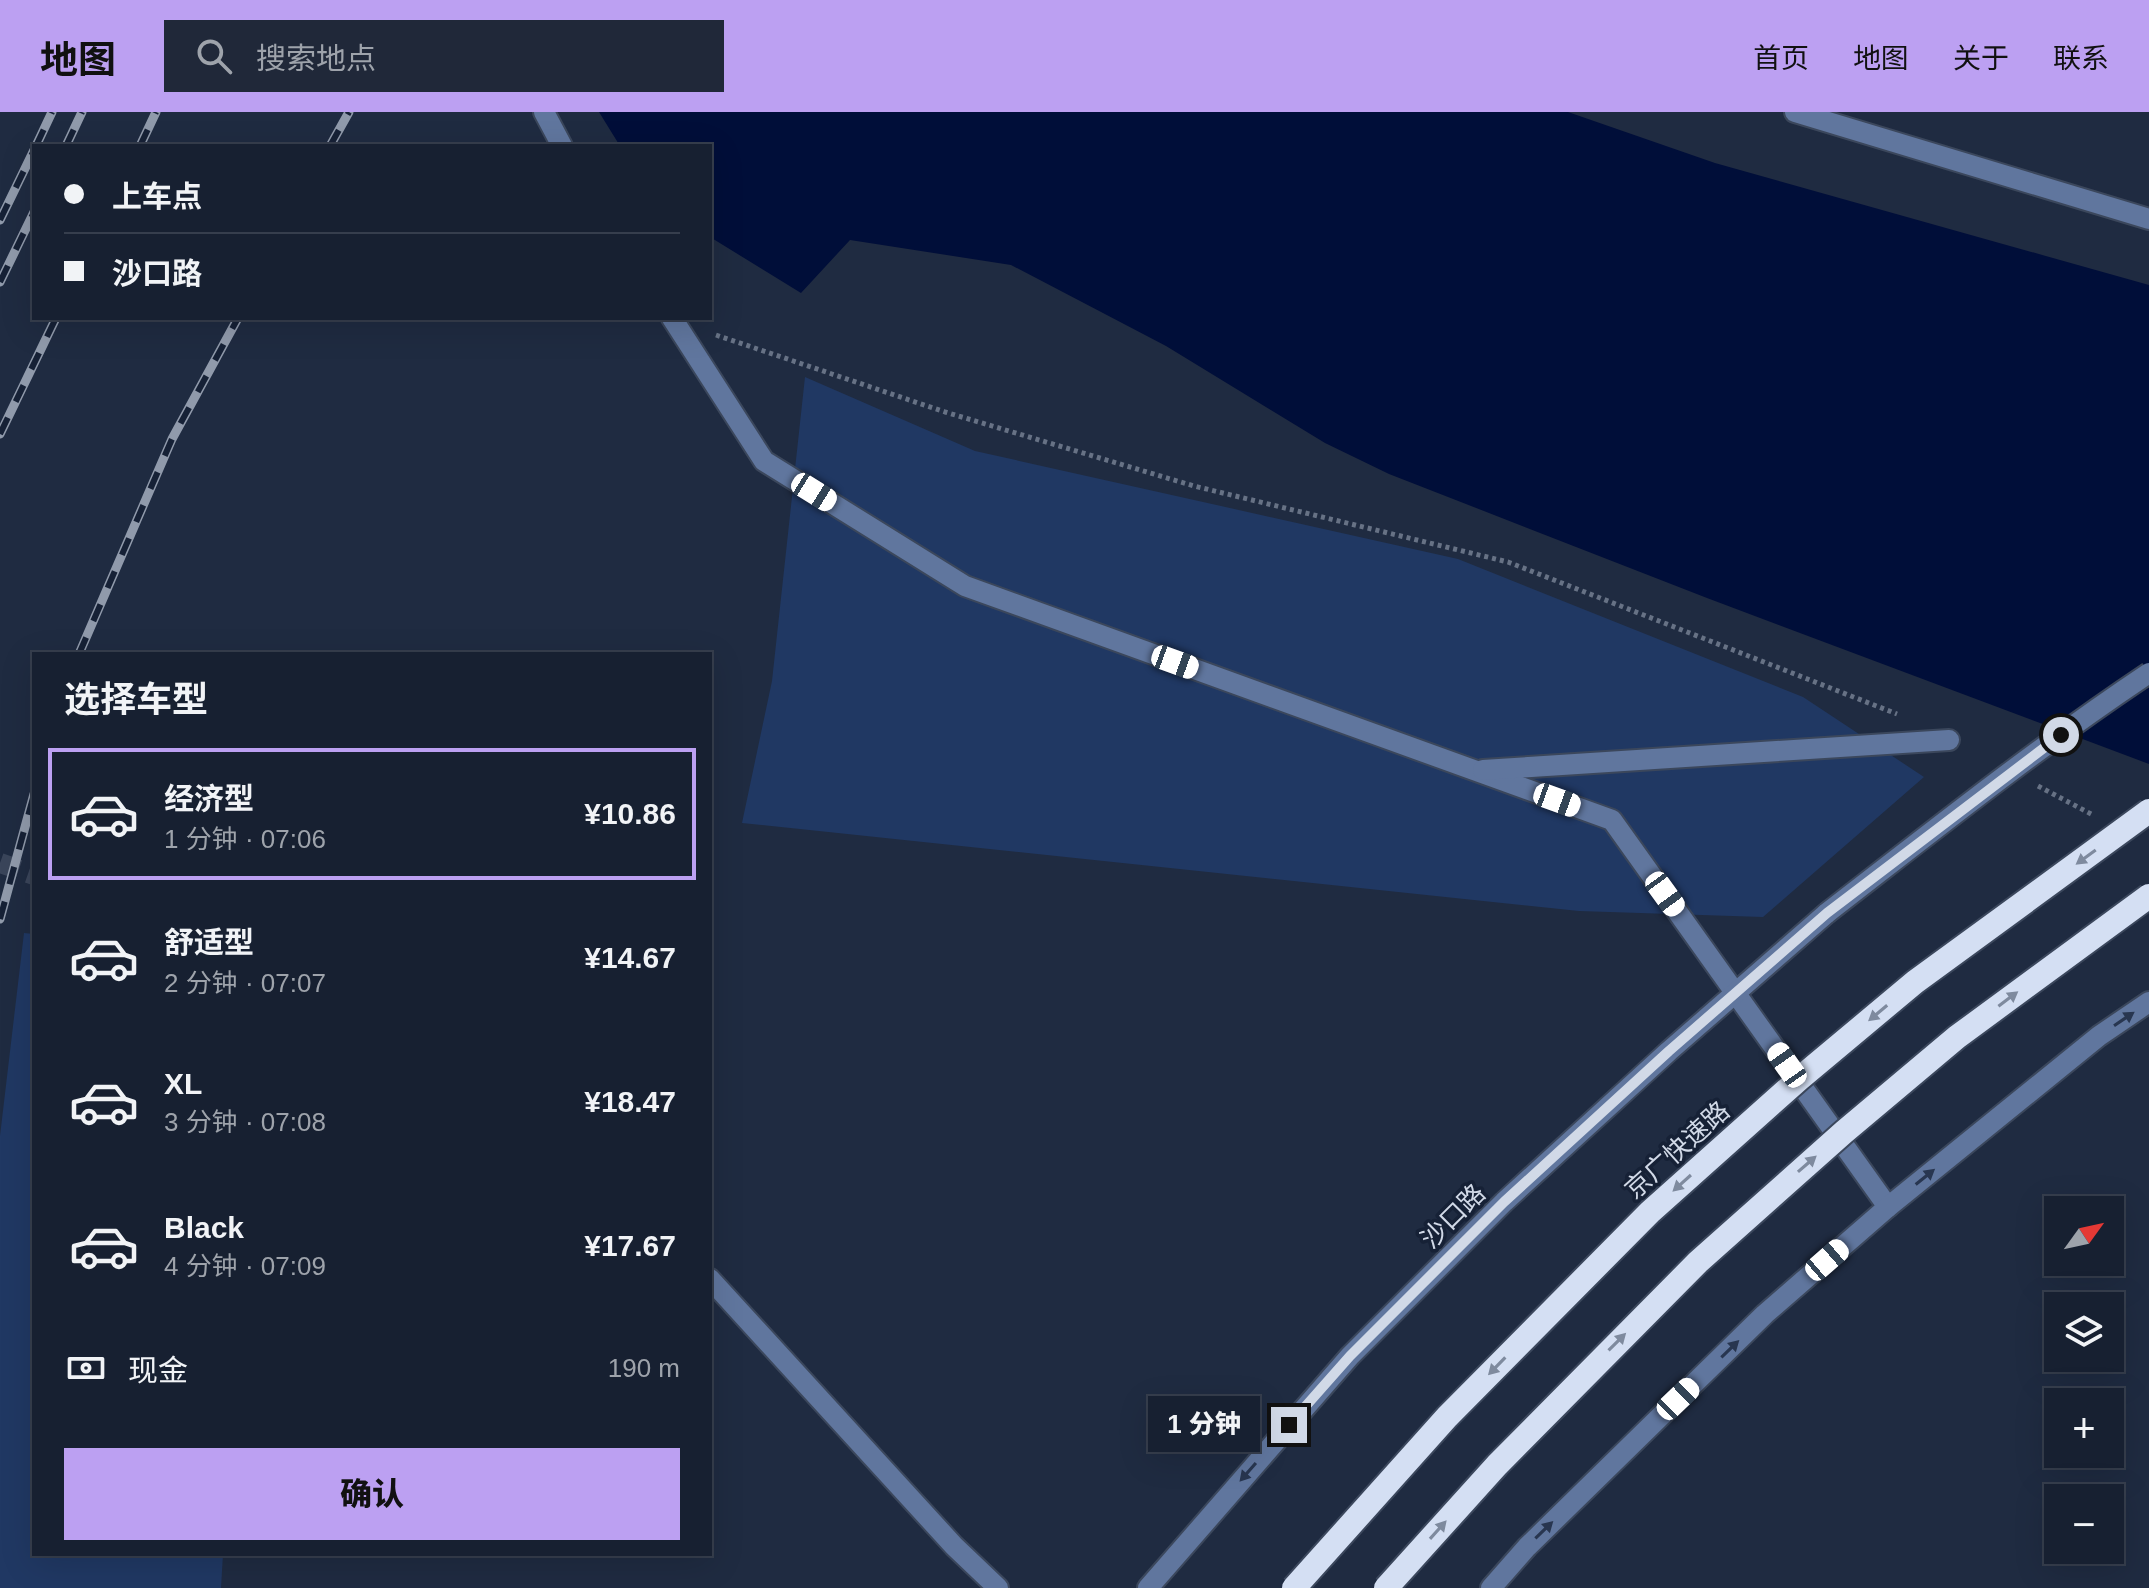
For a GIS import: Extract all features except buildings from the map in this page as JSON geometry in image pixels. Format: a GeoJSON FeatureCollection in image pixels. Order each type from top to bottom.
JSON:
{"type":"FeatureCollection","features":[{"type":"Feature","properties":{"kind":"highway","name":"京广快速路"},"geometry":{"type":"LineString","coordinates":[[1294,1588],[1447,1417],[1650,1212],[1799,1079],[1915,982],[2149,811]]}},
{"type":"Feature","properties":{"kind":"highway"},"geometry":{"type":"LineString","coordinates":[[1386,1588],[1497,1465],[1698,1262],[1957,1037],[2149,896]]}},
{"type":"Feature","properties":{"kind":"street"},"geometry":{"type":"LineString","coordinates":[[544,112],[561,144]]}},
{"type":"Feature","properties":{"kind":"street"},"geometry":{"type":"LineString","coordinates":[[1795,112],[2149,219]]}},
{"type":"Feature","properties":{"kind":"street"},"geometry":{"type":"LineString","coordinates":[[674,320],[764,461],[965,586],[1612,820],[1888,1207]]}},
{"type":"Feature","properties":{"kind":"street","name":"沙口路"},"geometry":{"type":"LineString","coordinates":[[1148,1588],[1350,1356],[1504,1202],[1669,1051],[1827,913],[2108,700],[2149,673]]}},
{"type":"Feature","properties":{"kind":"street"},"geometry":{"type":"LineString","coordinates":[[1475,770],[1949,740]]}},
{"type":"Feature","properties":{"kind":"street"},"geometry":{"type":"LineString","coordinates":[[1491,1588],[1527,1547],[1765,1314],[1888,1207],[2099,1036],[2149,1002]]}},
{"type":"Feature","properties":{"kind":"street"},"geometry":{"type":"LineString","coordinates":[[712,1281],[954,1546],[998,1588]]}},
{"type":"Feature","properties":{"kind":"path"},"geometry":{"type":"LineString","coordinates":[[676,320],[945,412],[1194,486],[1508,562],[1908,718],[1949,740]]}},
{"type":"Feature","properties":{"kind":"path"},"geometry":{"type":"LineString","coordinates":[[2029,782],[2096,817]]}},
{"type":"Feature","properties":{"kind":"shaded area"},"geometry":{"type":"Polygon","coordinates":[[[599,112],[1568,112],[1715,163],[2149,285],[2149,764],[1707,598],[1389,474],[1325,443],[1166,346],[1011,265],[850,240],[801,293],[712,238],[712,144],[619,144],[599,112]]]}},
{"type":"Feature","properties":{"kind":"shaded area"},"geometry":{"type":"Polygon","coordinates":[[[805,377],[975,451],[1458,559],[1803,697],[1924,777],[1763,917],[1579,911],[742,823],[772,681],[805,377]]]}},
{"type":"Feature","properties":{"kind":"shaded area"},"geometry":{"type":"Polygon","coordinates":[[[24,933],[32,934],[32,1556],[223,1556],[221,1588],[0,1588],[0,1136],[24,933]]]}},
{"type":"Feature","properties":{"kind":"tunnel"},"geometry":{"type":"LineString","coordinates":[[0,863],[32,874]]}},
{"type":"Feature","properties":{"kind":"railway"},"geometry":{"type":"LineString","coordinates":[[37,144],[52,112]]}},
{"type":"Feature","properties":{"kind":"railway"},"geometry":{"type":"LineString","coordinates":[[67,144],[82,112]]}},
{"type":"Feature","properties":{"kind":"railway"},"geometry":{"type":"LineString","coordinates":[[141,144],[156,112]]}},
{"type":"Feature","properties":{"kind":"railway"},"geometry":{"type":"LineString","coordinates":[[331,144],[349,112]]}},
{"type":"Feature","properties":{"kind":"railway"},"geometry":{"type":"LineString","coordinates":[[0,220],[32,154]]}},
{"type":"Feature","properties":{"kind":"railway"},"geometry":{"type":"LineString","coordinates":[[0,282],[32,216]]}},
{"type":"Feature","properties":{"kind":"railway"},"geometry":{"type":"LineString","coordinates":[[0,434],[55,320]]}},
{"type":"Feature","properties":{"kind":"railway"},"geometry":{"type":"LineString","coordinates":[[80,652],[172,439],[237,320]]}},
{"type":"Feature","properties":{"kind":"railway"},"geometry":{"type":"LineString","coordinates":[[0,919],[32,801]]}},
{"type":"Feature","properties":{"kind":"route"},"geometry":{"type":"LineString","coordinates":[[1289,1425],[1350,1356],[1504,1202],[1669,1051],[1827,913],[2061,735]]}}]}
